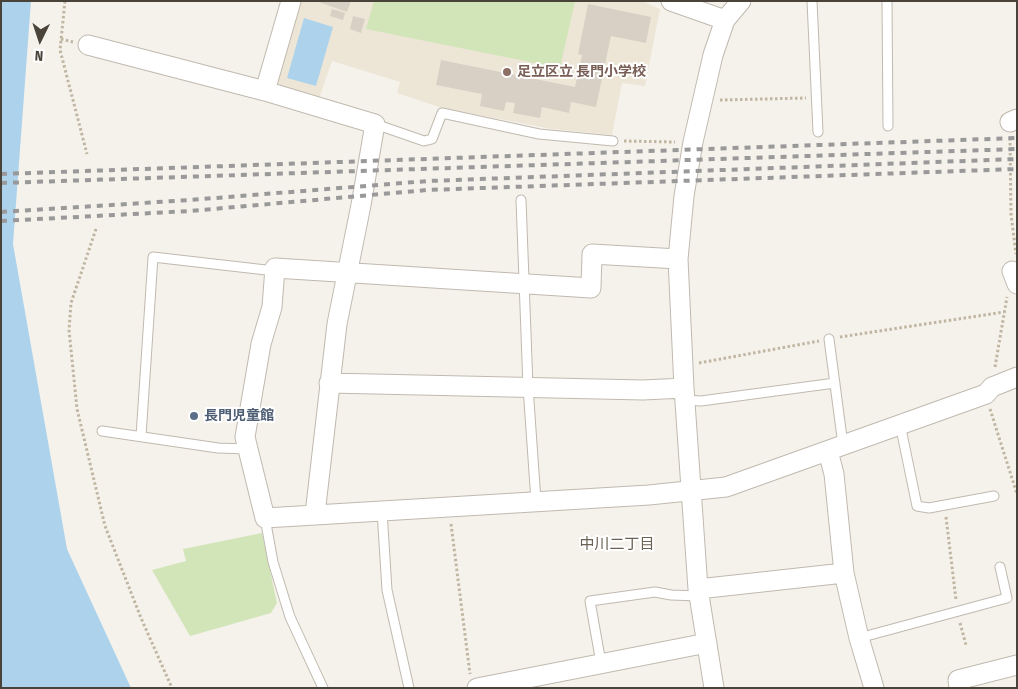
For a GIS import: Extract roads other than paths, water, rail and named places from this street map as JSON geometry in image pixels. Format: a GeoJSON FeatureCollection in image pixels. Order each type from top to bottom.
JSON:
{"type":"FeatureCollection","features":[{"type":"Feature","properties":{"kind":"street"},"geometry":{"type":"LineString","coordinates":[[266,90],[291,1]]}},
{"type":"Feature","properties":{"kind":"street"},"geometry":{"type":"LineString","coordinates":[[671,1],[725,20]]}},
{"type":"Feature","properties":{"kind":"street"},"geometry":{"type":"LineString","coordinates":[[714,688],[699,593],[691,491],[678,259],[684,196],[693,142],[713,55],[725,20],[741,1]]}},
{"type":"Feature","properties":{"kind":"street"},"geometry":{"type":"LineString","coordinates":[[88,45],[266,90],[375,124],[348,272],[336,324],[315,514]]}},
{"type":"Feature","properties":{"kind":"street"},"geometry":{"type":"LineString","coordinates":[[678,259],[592,254],[591,288],[275,268],[272,307],[261,344],[245,437],[265,518],[691,491],[726,487],[986,394],[992,387],[1017,378]]}},
{"type":"Feature","properties":{"kind":"street"},"geometry":{"type":"LineString","coordinates":[[329,382],[643,390],[685,394]]}},
{"type":"Feature","properties":{"kind":"street"},"geometry":{"type":"LineString","coordinates":[[836,448],[834,474],[844,573],[859,638],[874,688]]}},
{"type":"Feature","properties":{"kind":"street"},"geometry":{"type":"LineString","coordinates":[[699,593],[844,573]]}},
{"type":"Feature","properties":{"kind":"street"},"geometry":{"type":"LineString","coordinates":[[474,683],[601,663],[706,642]]}},
{"type":"Feature","properties":{"kind":"street"},"geometry":{"type":"LineString","coordinates":[[959,688],[958,680],[1017,665]]}},
{"type":"Feature","properties":{"kind":"lane"},"geometry":{"type":"LineString","coordinates":[[812,1],[818,132]]}},
{"type":"Feature","properties":{"kind":"lane"},"geometry":{"type":"LineString","coordinates":[[887,1],[888,126]]}},
{"type":"Feature","properties":{"kind":"lane"},"geometry":{"type":"LineString","coordinates":[[375,124],[424,141],[432,140],[442,113],[539,134],[614,141]]}},
{"type":"Feature","properties":{"kind":"lane"},"geometry":{"type":"LineString","coordinates":[[521,200],[528,387],[536,501]]}},
{"type":"Feature","properties":{"kind":"lane"},"geometry":{"type":"LineString","coordinates":[[141,436],[153,257],[266,270],[275,268]]}},
{"type":"Feature","properties":{"kind":"lane"},"geometry":{"type":"LineString","coordinates":[[829,339],[835,383],[836,448]]}},
{"type":"Feature","properties":{"kind":"lane"},"geometry":{"type":"LineString","coordinates":[[685,394],[701,401],[835,383]]}},
{"type":"Feature","properties":{"kind":"lane"},"geometry":{"type":"LineString","coordinates":[[900,424],[917,506],[929,508],[994,496]]}},
{"type":"Feature","properties":{"kind":"lane"},"geometry":{"type":"LineString","coordinates":[[102,431],[218,448],[247,449]]}},
{"type":"Feature","properties":{"kind":"lane"},"geometry":{"type":"LineString","coordinates":[[382,510],[387,590],[409,688]]}},
{"type":"Feature","properties":{"kind":"lane"},"geometry":{"type":"LineString","coordinates":[[265,518],[273,562],[290,617],[323,688]]}},
{"type":"Feature","properties":{"kind":"lane"},"geometry":{"type":"LineString","coordinates":[[859,638],[1007,598],[1000,567]]}},
{"type":"Feature","properties":{"kind":"lane"},"geometry":{"type":"LineString","coordinates":[[601,663],[590,601],[655,592],[671,595],[699,593]]}},
{"type":"Feature","properties":{"kind":"water"},"geometry":{"type":"Polygon","coordinates":[[[1,1],[31,1],[13,244],[67,549],[131,688],[1,688],[1,1]]]}},
{"type":"Feature","properties":{"kind":"water"},"geometry":{"type":"Polygon","coordinates":[[[304,18],[333,27],[316,86],[287,78],[304,18]]]}},
{"type":"Feature","properties":{"kind":"railway"},"geometry":{"type":"LineString","coordinates":[[1,174],[1017,138]]}},
{"type":"Feature","properties":{"kind":"railway"},"geometry":{"type":"LineString","coordinates":[[1,183],[1017,149]]}},
{"type":"Feature","properties":{"kind":"railway"},"geometry":{"type":"LineString","coordinates":[[1,212],[190,200],[428,181],[1017,159]]}},
{"type":"Feature","properties":{"kind":"railway"},"geometry":{"type":"LineString","coordinates":[[1,221],[190,211],[427,190],[1017,169]]}},
{"type":"Feature","properties":{"kind":"place","name":"足立区立 長門小学校"},"geometry":{"type":"Point","coordinates":[507,72]}},
{"type":"Feature","properties":{"kind":"place","name":"長門児童館"},"geometry":{"type":"Point","coordinates":[194,416]}},
{"type":"Feature","properties":{"kind":"district","name":"中川二丁目"},"geometry":{"type":"Point","coordinates":[617,545]}}]}
